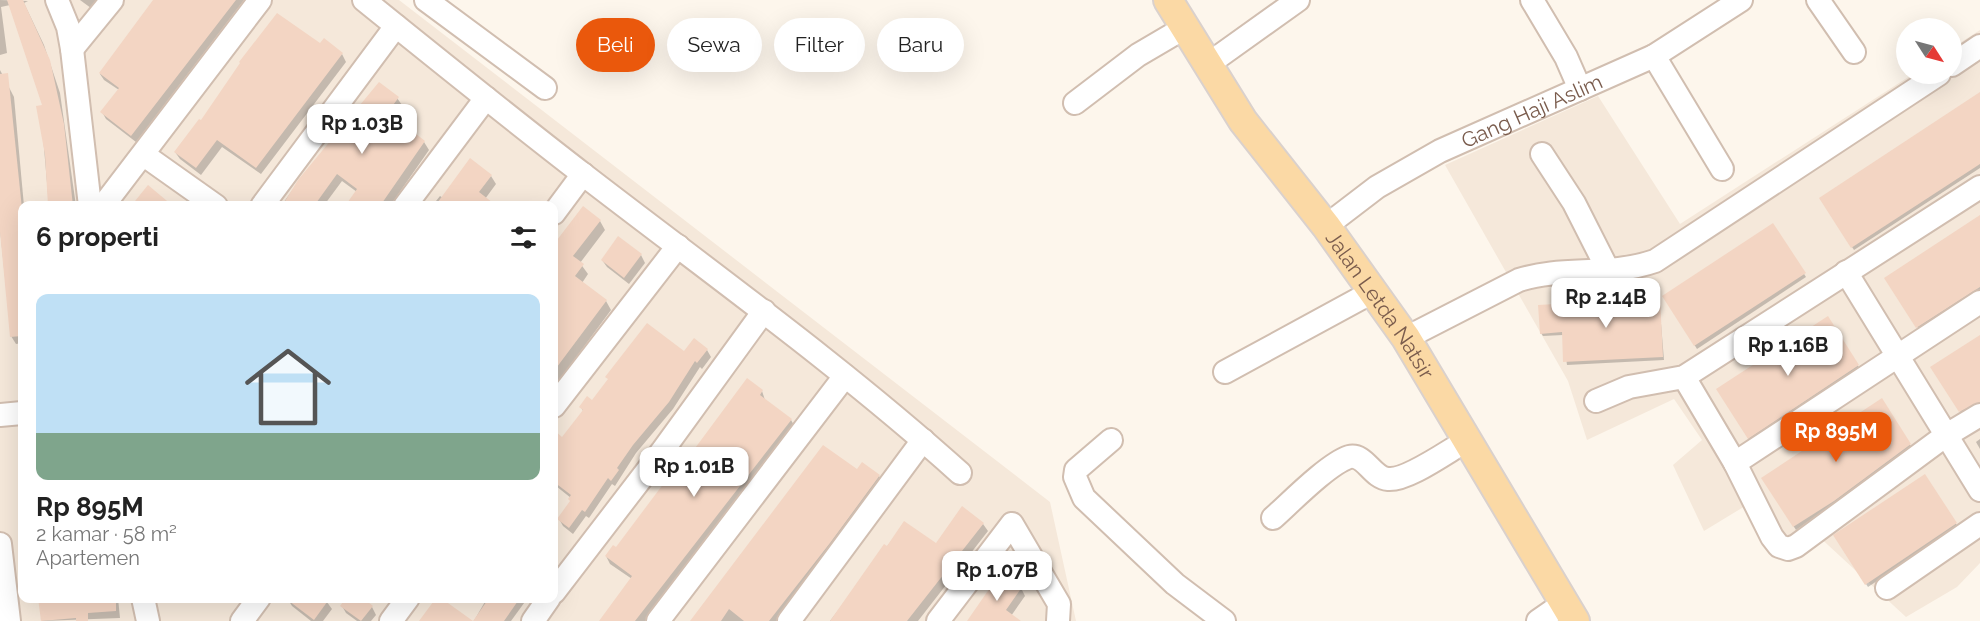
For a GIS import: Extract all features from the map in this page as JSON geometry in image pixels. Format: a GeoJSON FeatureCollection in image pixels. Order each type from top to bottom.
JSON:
{"type":"FeatureCollection","features":[{"type":"Feature","properties":{"kind":"main road","name":"Jalan Letda Natsir"},"geometry":{"type":"LineString","coordinates":[[1167,0],[1243,121],[1326,226],[1406,338],[1569,612]]}},
{"type":"Feature","properties":{"kind":"street"},"geometry":{"type":"LineString","coordinates":[[57,0],[68,27],[72,49],[89,201]]}},
{"type":"Feature","properties":{"kind":"street"},"geometry":{"type":"LineString","coordinates":[[72,49],[112,0]]}},
{"type":"Feature","properties":{"kind":"street"},"geometry":{"type":"LineString","coordinates":[[107,201],[260,0]]}},
{"type":"Feature","properties":{"kind":"street"},"geometry":{"type":"LineString","coordinates":[[364,0],[583,174],[764,311],[923,440],[960,473]]}},
{"type":"Feature","properties":{"kind":"street"},"geometry":{"type":"LineString","coordinates":[[426,0],[545,87]]}},
{"type":"Feature","properties":{"kind":"street"},"geometry":{"type":"LineString","coordinates":[[1207,65],[1298,0]]}},
{"type":"Feature","properties":{"kind":"street"},"geometry":{"type":"LineString","coordinates":[[1532,0],[1566,57],[1580,89]]}},
{"type":"Feature","properties":{"kind":"street","name":"Gang Haji Aslim"},"geometry":{"type":"LineString","coordinates":[[1326,226],[1377,187],[1440,151],[1654,56],[1741,0]]}},
{"type":"Feature","properties":{"kind":"street"},"geometry":{"type":"LineString","coordinates":[[1818,0],[1854,52]]}},
{"type":"Feature","properties":{"kind":"street"},"geometry":{"type":"LineString","coordinates":[[266,201],[396,26]]}},
{"type":"Feature","properties":{"kind":"street"},"geometry":{"type":"LineString","coordinates":[[1075,103],[1138,55],[1184,28]]}},
{"type":"Feature","properties":{"kind":"street"},"geometry":{"type":"LineString","coordinates":[[1962,58],[1980,46]]}},
{"type":"Feature","properties":{"kind":"street"},"geometry":{"type":"LineString","coordinates":[[1654,56],[1722,169]]}},
{"type":"Feature","properties":{"kind":"street"},"geometry":{"type":"LineString","coordinates":[[1406,338],[1519,280],[1536,275],[1609,272],[1647,264],[1676,248],[1924,84]]}},
{"type":"Feature","properties":{"kind":"street"},"geometry":{"type":"LineString","coordinates":[[409,201],[486,98]]}},
{"type":"Feature","properties":{"kind":"street"},"geometry":{"type":"LineString","coordinates":[[1542,154],[1574,203],[1609,272]]}},
{"type":"Feature","properties":{"kind":"street"},"geometry":{"type":"LineString","coordinates":[[144,155],[209,201]]}},
{"type":"Feature","properties":{"kind":"street"},"geometry":{"type":"LineString","coordinates":[[558,208],[583,174]]}},
{"type":"Feature","properties":{"kind":"street"},"geometry":{"type":"LineString","coordinates":[[1596,401],[1629,387],[1684,377],[1980,187]]}},
{"type":"Feature","properties":{"kind":"street"},"geometry":{"type":"LineString","coordinates":[[558,401],[678,246]]}},
{"type":"Feature","properties":{"kind":"street"},"geometry":{"type":"LineString","coordinates":[[1846,272],[1980,490]]}},
{"type":"Feature","properties":{"kind":"street"},"geometry":{"type":"LineString","coordinates":[[1225,372],[1374,291]]}},
{"type":"Feature","properties":{"kind":"street"},"geometry":{"type":"LineString","coordinates":[[1735,463],[1896,355],[1980,302]]}},
{"type":"Feature","properties":{"kind":"street"},"geometry":{"type":"LineString","coordinates":[[558,587],[663,450],[764,311]]}},
{"type":"Feature","properties":{"kind":"street"},"geometry":{"type":"LineString","coordinates":[[658,621],[845,376]]}},
{"type":"Feature","properties":{"kind":"street"},"geometry":{"type":"LineString","coordinates":[[1684,377],[1735,463],[1772,537],[1780,547],[1788,549],[1796,546],[1945,436],[1980,415]]}},
{"type":"Feature","properties":{"kind":"street"},"geometry":{"type":"LineString","coordinates":[[0,415],[18,413]]}},
{"type":"Feature","properties":{"kind":"street"},"geometry":{"type":"LineString","coordinates":[[789,621],[923,440]]}},
{"type":"Feature","properties":{"kind":"street"},"geometry":{"type":"LineString","coordinates":[[1111,440],[1076,470],[1075,477],[1084,498],[1175,584],[1224,621]]}},
{"type":"Feature","properties":{"kind":"street"},"geometry":{"type":"LineString","coordinates":[[1273,518],[1336,464],[1351,457],[1360,458],[1384,479],[1399,479],[1466,441]]}},
{"type":"Feature","properties":{"kind":"street"},"geometry":{"type":"LineString","coordinates":[[938,621],[1012,524],[1059,604],[1058,621]]}},
{"type":"Feature","properties":{"kind":"street"},"geometry":{"type":"LineString","coordinates":[[1887,588],[1980,524]]}},
{"type":"Feature","properties":{"kind":"street"},"geometry":{"type":"LineString","coordinates":[[0,544],[9,621]]}},
{"type":"Feature","properties":{"kind":"street"},"geometry":{"type":"LineString","coordinates":[[144,603],[148,621]]}},
{"type":"Feature","properties":{"kind":"street"},"geometry":{"type":"LineString","coordinates":[[242,621],[255,603]]}},
{"type":"Feature","properties":{"kind":"street"},"geometry":{"type":"LineString","coordinates":[[391,621],[404,603]]}},
{"type":"Feature","properties":{"kind":"street"},"geometry":{"type":"LineString","coordinates":[[533,621],[546,603]]}},
{"type":"Feature","properties":{"kind":"street"},"geometry":{"type":"LineString","coordinates":[[1538,621],[1569,612]]}},
{"type":"Feature","properties":{"kind":"shaded area"},"geometry":{"type":"Polygon","coordinates":[[[0,0],[399,0],[1050,502],[1076,621],[0,621],[0,0]]]}},
{"type":"Feature","properties":{"kind":"shaded area"},"geometry":{"type":"Polygon","coordinates":[[[1980,30],[1980,563],[1957,587],[1906,617],[1815,533],[1789,546],[1755,500],[1704,531],[1673,465],[1702,440],[1674,399],[1587,440],[1568,381],[1445,165],[1598,96],[1680,224],[1897,84],[1962,84],[1962,42],[1980,30]]]}},
{"type":"Feature","properties":{"kind":"building"},"geometry":{"type":"Polygon","coordinates":[[[7,0],[23,0],[50,60],[64,124],[72,201],[48,201],[45,155],[36,106],[42,105],[7,0]]]}},
{"type":"Feature","properties":{"kind":"building"},"geometry":{"type":"Polygon","coordinates":[[[153,0],[236,0],[131,136],[100,112],[119,88],[99,73],[153,0]]]}},
{"type":"Feature","properties":{"kind":"building"},"geometry":{"type":"Polygon","coordinates":[[[277,13],[320,43],[324,38],[343,53],[256,168],[217,140],[196,168],[174,152],[199,119],[201,120],[239,62],[277,13]]]}},
{"type":"Feature","properties":{"kind":"building"},"geometry":{"type":"Polygon","coordinates":[[[8,73],[21,201],[18,201],[18,336],[10,337],[0,232],[0,74],[8,73]]]}},
{"type":"Feature","properties":{"kind":"building"},"geometry":{"type":"Polygon","coordinates":[[[379,82],[399,97],[388,112],[425,141],[383,201],[349,201],[357,189],[337,174],[318,201],[285,201],[298,180],[379,82]]]}},
{"type":"Feature","properties":{"kind":"building"},"geometry":{"type":"Polygon","coordinates":[[[1980,92],[1980,164],[1851,248],[1819,198],[1980,92]]]}},
{"type":"Feature","properties":{"kind":"building"},"geometry":{"type":"Polygon","coordinates":[[[470,158],[492,175],[479,192],[491,201],[439,201],[470,158]]]}},
{"type":"Feature","properties":{"kind":"building"},"geometry":{"type":"Polygon","coordinates":[[[148,185],[167,201],[135,201],[148,185]]]}},
{"type":"Feature","properties":{"kind":"building"},"geometry":{"type":"Polygon","coordinates":[[[583,206],[601,220],[573,256],[584,264],[575,276],[607,300],[558,366],[558,239],[583,206]]]}},
{"type":"Feature","properties":{"kind":"building"},"geometry":{"type":"Polygon","coordinates":[[[1980,215],[1980,287],[1916,328],[1884,278],[1980,215]]]}},
{"type":"Feature","properties":{"kind":"building"},"geometry":{"type":"Polygon","coordinates":[[[1773,223],[1806,273],[1694,346],[1662,296],[1773,223]]]}},
{"type":"Feature","properties":{"kind":"building"},"geometry":{"type":"Polygon","coordinates":[[[618,236],[642,254],[624,278],[601,260],[618,236]]]}},
{"type":"Feature","properties":{"kind":"building"},"geometry":{"type":"Polygon","coordinates":[[[1660,298],[1663,357],[1563,362],[1562,332],[1540,334],[1538,305],[1660,298]]]}},
{"type":"Feature","properties":{"kind":"building"},"geometry":{"type":"Polygon","coordinates":[[[1828,316],[1859,365],[1748,439],[1716,389],[1828,316]]]}},
{"type":"Feature","properties":{"kind":"building"},"geometry":{"type":"Polygon","coordinates":[[[647,323],[684,351],[694,338],[708,349],[697,363],[695,361],[669,402],[633,445],[611,481],[608,478],[585,512],[582,510],[569,528],[558,520],[570,501],[568,499],[571,495],[558,485],[558,434],[562,437],[583,410],[579,407],[587,396],[592,400],[608,379],[605,377],[647,323]]]}},
{"type":"Feature","properties":{"kind":"building"},"geometry":{"type":"Polygon","coordinates":[[[1980,335],[1980,402],[1959,412],[1930,367],[1980,335]]]}},
{"type":"Feature","properties":{"kind":"building"},"geometry":{"type":"Polygon","coordinates":[[[747,378],[763,390],[760,395],[792,419],[635,621],[599,621],[632,576],[605,556],[613,545],[616,547],[667,479],[670,482],[747,378]]]}},
{"type":"Feature","properties":{"kind":"building"},"geometry":{"type":"Polygon","coordinates":[[[1882,398],[1911,444],[1834,501],[1793,527],[1761,478],[1882,398]]]}},
{"type":"Feature","properties":{"kind":"building"},"geometry":{"type":"Polygon","coordinates":[[[823,445],[857,469],[862,462],[880,475],[830,543],[769,621],[744,621],[729,609],[721,621],[690,621],[823,445]]]}},
{"type":"Feature","properties":{"kind":"building"},"geometry":{"type":"Polygon","coordinates":[[[1925,474],[1957,523],[1865,585],[1833,535],[1925,474]]]}},
{"type":"Feature","properties":{"kind":"building"},"geometry":{"type":"Polygon","coordinates":[[[962,506],[984,523],[907,621],[830,621],[884,544],[887,546],[904,521],[936,543],[962,506]]]}},
{"type":"Feature","properties":{"kind":"building"},"geometry":{"type":"Polygon","coordinates":[[[1001,572],[1022,587],[1006,610],[1021,621],[967,621],[1001,572]]]}},
{"type":"Feature","properties":{"kind":"building"},"geometry":{"type":"Polygon","coordinates":[[[39,603],[116,603],[116,611],[88,613],[88,621],[76,621],[76,618],[41,621],[39,603]]]}},
{"type":"Feature","properties":{"kind":"building"},"geometry":{"type":"Polygon","coordinates":[[[292,603],[326,603],[314,620],[292,603]]]}},
{"type":"Feature","properties":{"kind":"building"},"geometry":{"type":"Polygon","coordinates":[[[342,603],[369,603],[373,606],[361,621],[340,606],[342,603]]]}},
{"type":"Feature","properties":{"kind":"building"},"geometry":{"type":"Polygon","coordinates":[[[432,603],[448,603],[473,621],[419,621],[432,603]]]}},
{"type":"Feature","properties":{"kind":"building"},"geometry":{"type":"Polygon","coordinates":[[[486,603],[517,603],[504,621],[473,621],[486,603]]]}}]}
